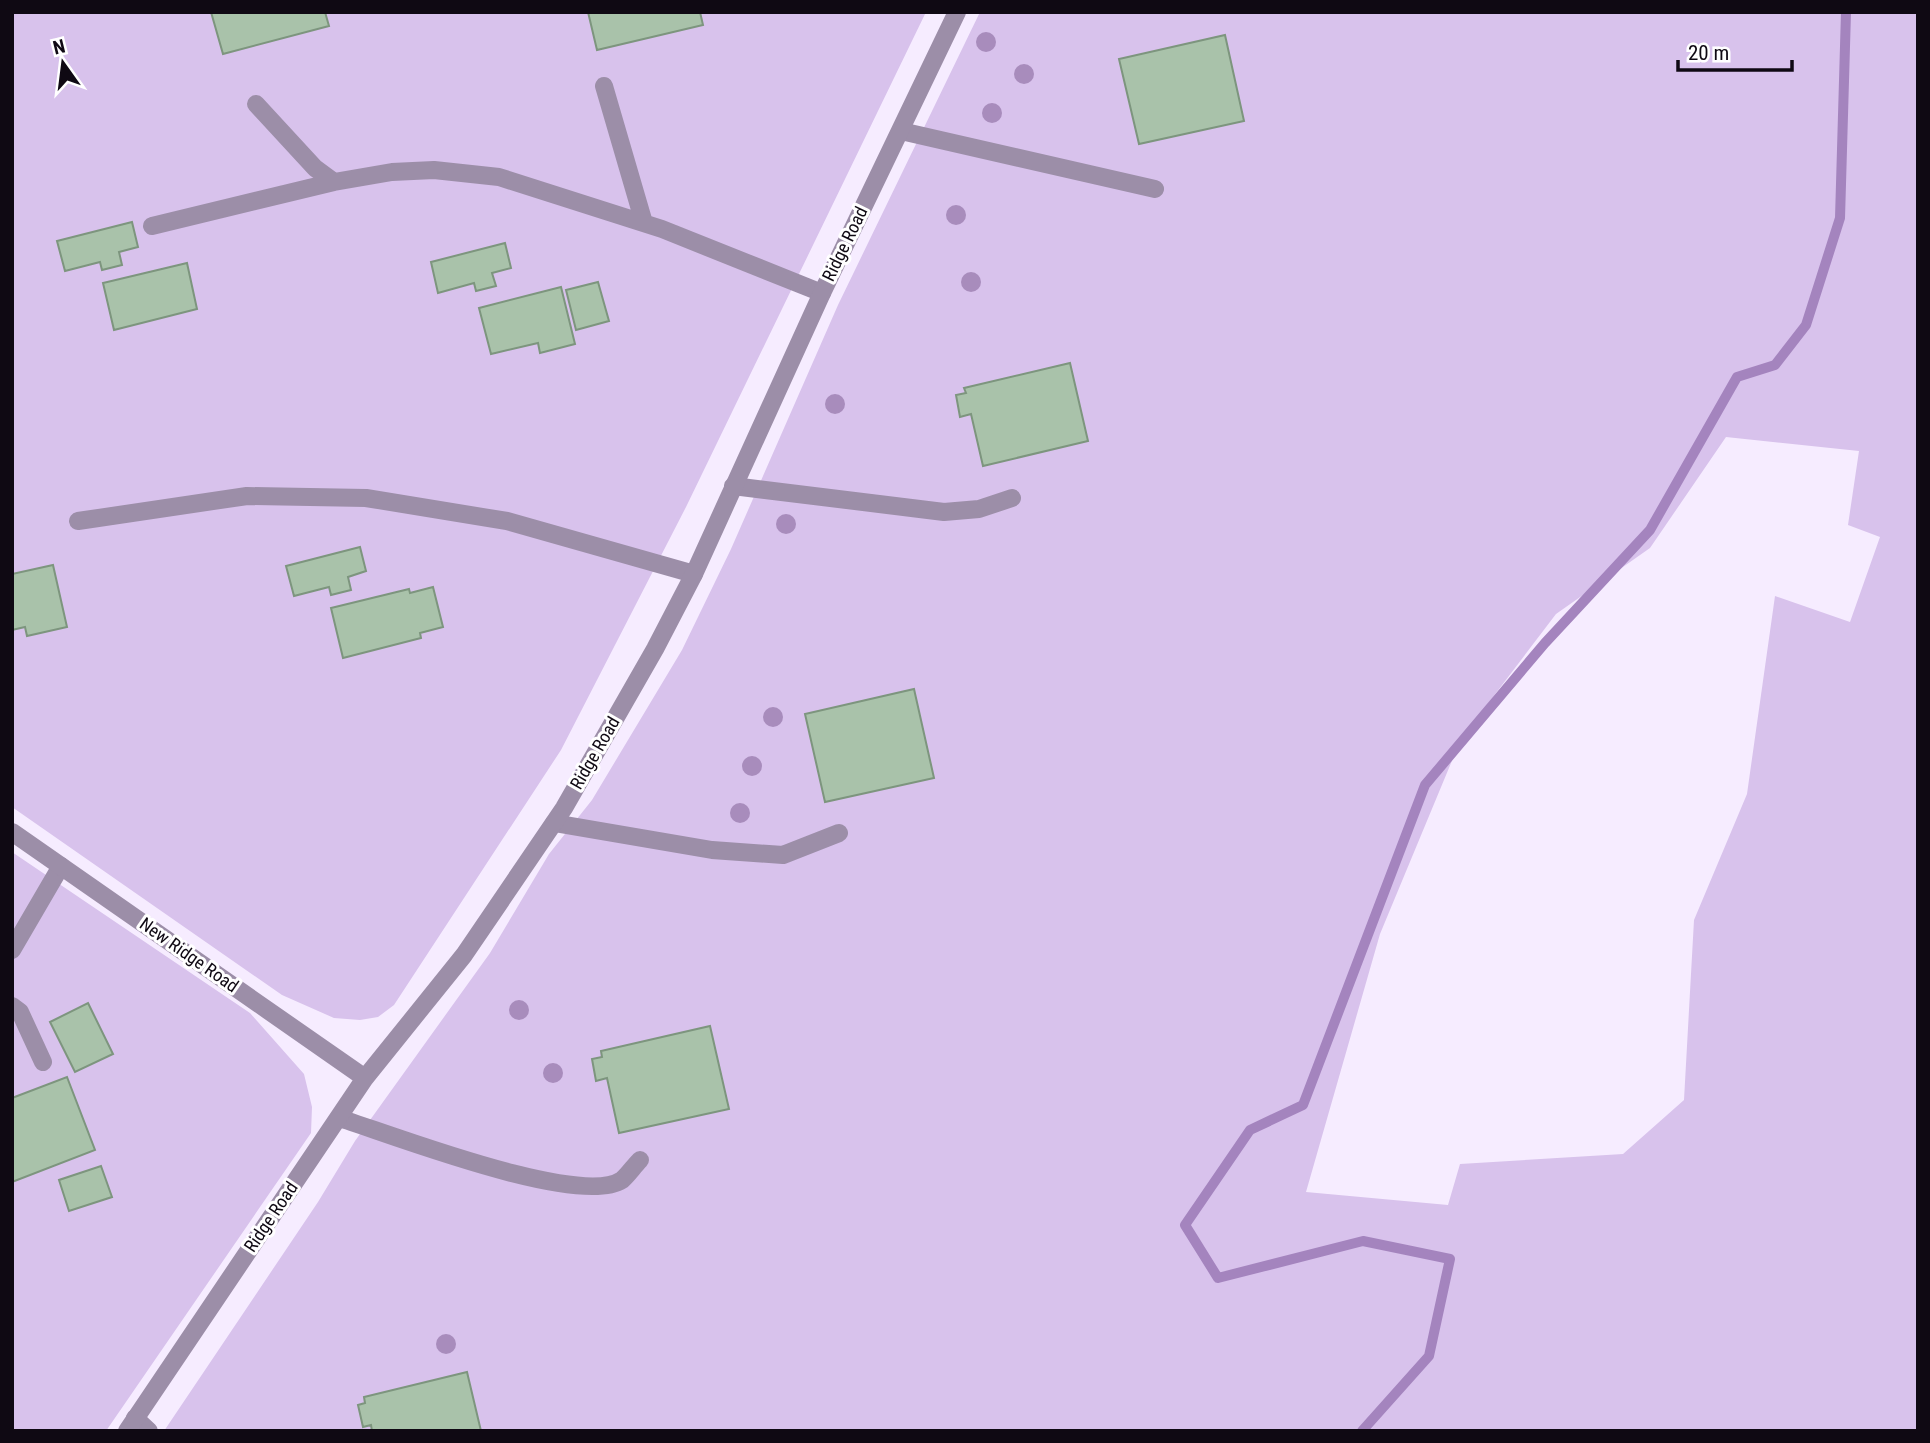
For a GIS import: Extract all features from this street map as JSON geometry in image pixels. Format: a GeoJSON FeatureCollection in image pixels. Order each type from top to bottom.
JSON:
{"type":"FeatureCollection","features":[{"type":"Feature","properties":{"kind":"street","name":"Ridge Road"},"geometry":{"type":"LineString","coordinates":[[131,1424],[365,1078],[464,955],[554,823],[655,649],[694,574],[822,293],[957,12]]}},
{"type":"Feature","properties":{"kind":"street"},"geometry":{"type":"LineString","coordinates":[[604,86],[644,223]]}},
{"type":"Feature","properties":{"kind":"street"},"geometry":{"type":"LineString","coordinates":[[256,104],[314,168],[334,182]]}},
{"type":"Feature","properties":{"kind":"street"},"geometry":{"type":"LineString","coordinates":[[901,131],[1155,189]]}},
{"type":"Feature","properties":{"kind":"street"},"geometry":{"type":"LineString","coordinates":[[152,226],[334,182],[392,172],[433,170],[499,177],[644,223],[822,293]]}},
{"type":"Feature","properties":{"kind":"street"},"geometry":{"type":"LineString","coordinates":[[733,486],[944,512],[979,509],[1012,498]]}},
{"type":"Feature","properties":{"kind":"street"},"geometry":{"type":"LineString","coordinates":[[78,521],[247,496],[366,498],[508,521],[694,574]]}},
{"type":"Feature","properties":{"kind":"street"},"geometry":{"type":"LineString","coordinates":[[554,823],[712,850],[783,855],[839,834]]}},
{"type":"Feature","properties":{"kind":"street","name":"New Ridge Road"},"geometry":{"type":"LineString","coordinates":[[12,832],[365,1078]]}},
{"type":"Feature","properties":{"kind":"street"},"geometry":{"type":"LineString","coordinates":[[12,950],[61,866]]}},
{"type":"Feature","properties":{"kind":"street"},"geometry":{"type":"LineString","coordinates":[[12,1006],[20,1012],[43,1062]]}},
{"type":"Feature","properties":{"kind":"street"},"geometry":{"type":"LineString","coordinates":[[339,1118],[535,1181],[587,1186],[621,1181],[640,1160]]}},
{"type":"Feature","properties":{"kind":"street"},"geometry":{"type":"LineString","coordinates":[[131,1424],[149,1431]]}},
{"type":"Feature","properties":{"kind":"shaded area"},"geometry":{"type":"Polygon","coordinates":[[[12,12],[926,12],[686,507],[561,750],[394,1005],[378,1017],[360,1020],[334,1018],[282,995],[12,807],[12,12]]]}},
{"type":"Feature","properties":{"kind":"shaded area"},"geometry":{"type":"Polygon","coordinates":[[[980,12],[1918,12],[1918,1431],[164,1431],[318,1202],[355,1141],[490,953],[549,854],[592,800],[682,650],[731,549],[838,305],[980,12]],[[1726,437],[1650,548],[1556,614],[1461,739],[1380,934],[1306,1192],[1448,1205],[1460,1164],[1623,1154],[1684,1100],[1694,920],[1747,794],[1775,596],[1850,622],[1880,537],[1848,525],[1859,451],[1726,437]]]}},
{"type":"Feature","properties":{"kind":"shaded area"},"geometry":{"type":"Polygon","coordinates":[[[12,852],[250,1013],[304,1074],[312,1107],[311,1133],[106,1431],[12,1431],[12,852]]]}},
{"type":"Feature","properties":{"kind":"building"},"geometry":{"type":"Polygon","coordinates":[[[211,12],[325,12],[329,26],[223,54],[211,12]]]}},
{"type":"Feature","properties":{"kind":"building"},"geometry":{"type":"Polygon","coordinates":[[[588,12],[700,12],[703,25],[597,50],[588,12]]]}},
{"type":"Feature","properties":{"kind":"building"},"geometry":{"type":"Polygon","coordinates":[[[1225,35],[1244,121],[1139,144],[1119,59],[1225,35]]]}},
{"type":"Feature","properties":{"kind":"building"},"geometry":{"type":"Polygon","coordinates":[[[132,222],[138,247],[119,252],[122,265],[102,270],[100,262],[65,271],[57,241],[132,222]]]}},
{"type":"Feature","properties":{"kind":"building"},"geometry":{"type":"Polygon","coordinates":[[[505,243],[511,268],[492,273],[496,286],[476,291],[474,283],[438,293],[431,262],[505,243]]]}},
{"type":"Feature","properties":{"kind":"building"},"geometry":{"type":"Polygon","coordinates":[[[187,263],[197,309],[114,330],[103,283],[187,263]]]}},
{"type":"Feature","properties":{"kind":"building"},"geometry":{"type":"Polygon","coordinates":[[[598,282],[609,321],[576,330],[566,290],[598,282]]]}},
{"type":"Feature","properties":{"kind":"building"},"geometry":{"type":"Polygon","coordinates":[[[561,287],[575,344],[540,353],[538,343],[491,354],[479,308],[561,287]]]}},
{"type":"Feature","properties":{"kind":"building"},"geometry":{"type":"Polygon","coordinates":[[[1070,363],[1088,441],[983,466],[971,414],[960,417],[956,395],[966,393],[964,388],[1070,363]]]}},
{"type":"Feature","properties":{"kind":"building"},"geometry":{"type":"Polygon","coordinates":[[[360,547],[366,571],[348,577],[351,590],[331,595],[329,587],[294,596],[286,566],[360,547]]]}},
{"type":"Feature","properties":{"kind":"building"},"geometry":{"type":"Polygon","coordinates":[[[53,565],[67,627],[27,636],[25,627],[12,630],[12,574],[53,565]]]}},
{"type":"Feature","properties":{"kind":"building"},"geometry":{"type":"Polygon","coordinates":[[[433,587],[443,627],[420,633],[421,638],[343,658],[331,608],[409,589],[410,593],[433,587]]]}},
{"type":"Feature","properties":{"kind":"building"},"geometry":{"type":"Polygon","coordinates":[[[914,689],[934,778],[825,802],[805,714],[914,689]]]}},
{"type":"Feature","properties":{"kind":"building"},"geometry":{"type":"Polygon","coordinates":[[[88,1003],[113,1054],[75,1072],[50,1022],[88,1003]]]}},
{"type":"Feature","properties":{"kind":"building"},"geometry":{"type":"Polygon","coordinates":[[[710,1026],[729,1109],[619,1133],[607,1078],[596,1081],[592,1059],[602,1057],[601,1051],[710,1026]]]}},
{"type":"Feature","properties":{"kind":"building"},"geometry":{"type":"Polygon","coordinates":[[[67,1077],[95,1150],[12,1182],[12,1098],[67,1077]]]}},
{"type":"Feature","properties":{"kind":"building"},"geometry":{"type":"Polygon","coordinates":[[[101,1166],[112,1197],[69,1211],[59,1180],[101,1166]]]}},
{"type":"Feature","properties":{"kind":"building"},"geometry":{"type":"Polygon","coordinates":[[[467,1372],[481,1431],[372,1431],[371,1425],[363,1427],[358,1405],[365,1403],[364,1397],[467,1372]]]}},
{"type":"Feature","properties":{"kind":"waterway"},"geometry":{"type":"LineString","coordinates":[[1362,1431],[1429,1356],[1450,1259],[1363,1241],[1218,1278],[1185,1225],[1250,1130],[1303,1105],[1425,785],[1545,643],[1650,530],[1737,377],[1775,365],[1806,325],[1840,218],[1846,12]]}}]}
